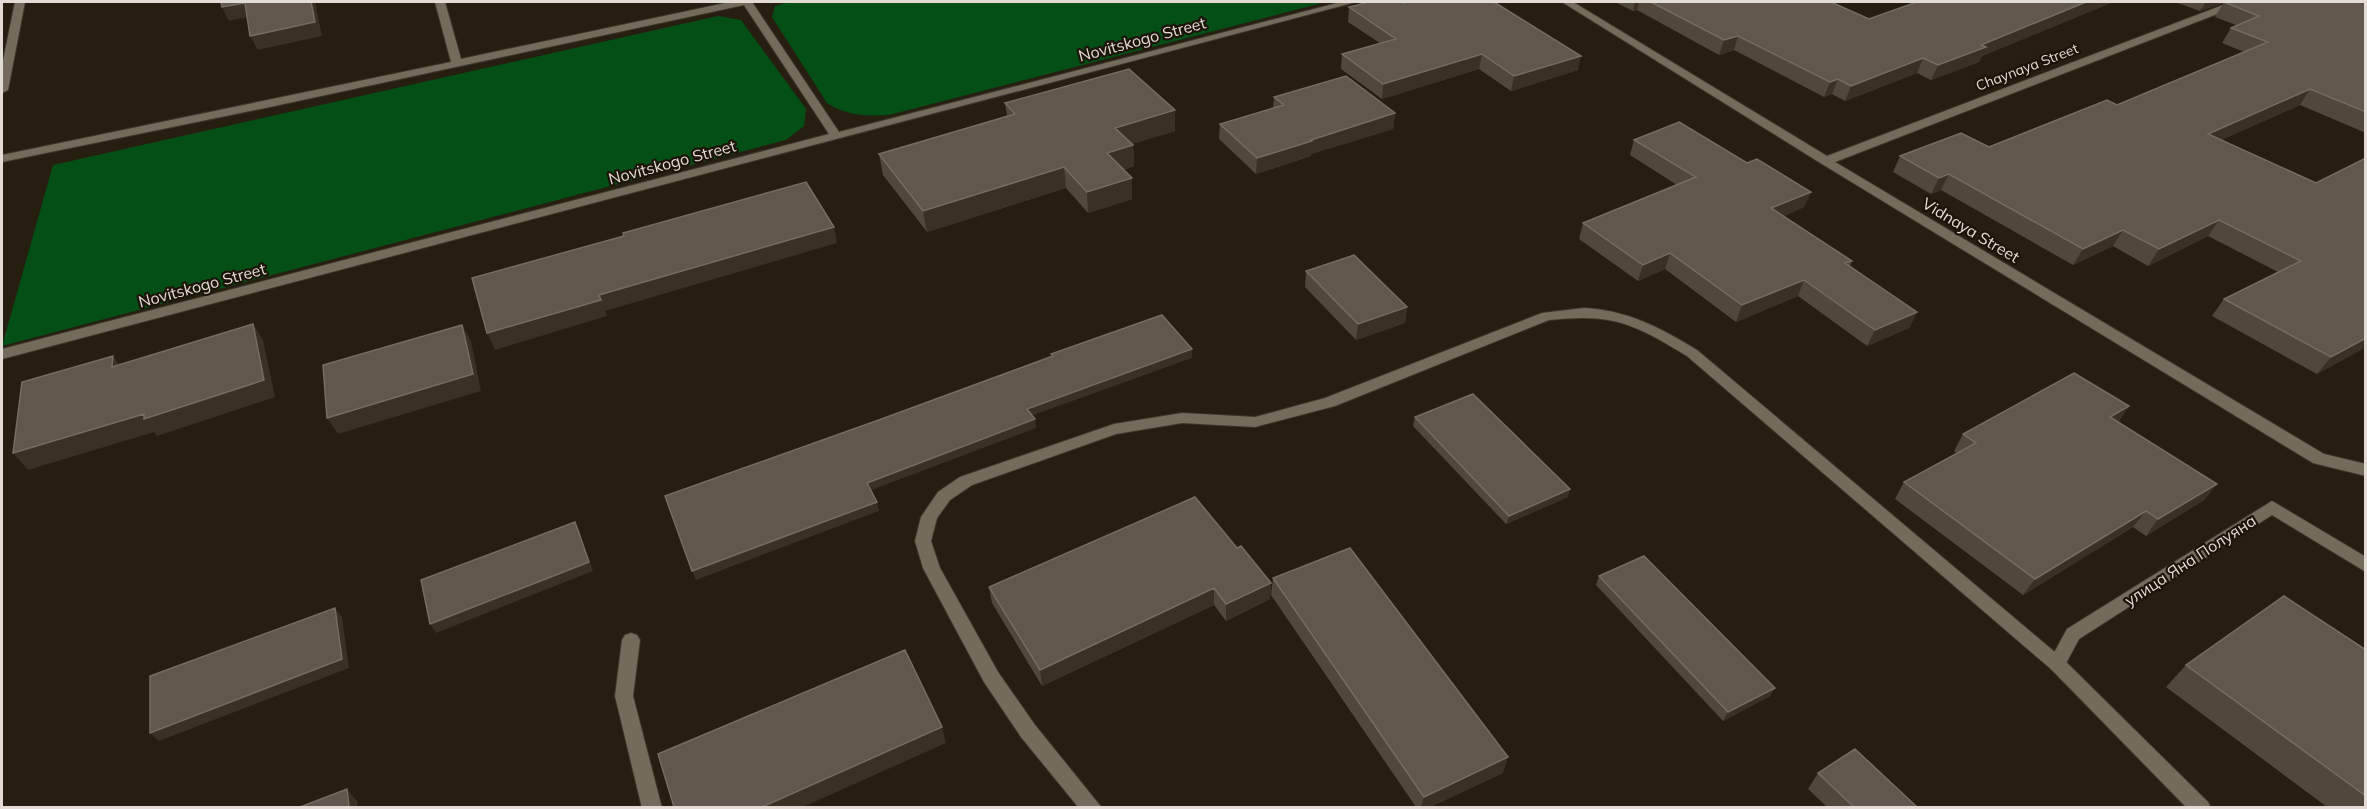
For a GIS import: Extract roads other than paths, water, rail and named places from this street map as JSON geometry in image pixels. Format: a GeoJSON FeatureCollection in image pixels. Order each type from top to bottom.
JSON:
{"type":"FeatureCollection","features":[{"type":"Feature","properties":{"kind":"street"},"geometry":{"type":"LineString","coordinates":[[2,90],[20,2]]}},
{"type":"Feature","properties":{"kind":"street"},"geometry":{"type":"LineString","coordinates":[[440,2],[457,64]]}},
{"type":"Feature","properties":{"kind":"street"},"geometry":{"type":"LineString","coordinates":[[2,159],[742,2]]}},
{"type":"Feature","properties":{"kind":"street"},"geometry":{"type":"LineString","coordinates":[[747,2],[836,136]]}},
{"type":"Feature","properties":{"kind":"street","name":"Novitskogo Street"},"geometry":{"type":"LineString","coordinates":[[2,354],[1351,2]]}},
{"type":"Feature","properties":{"kind":"street","name":"Vidnaya Street"},"geometry":{"type":"LineString","coordinates":[[1567,2],[2319,459],[2366,470]]}},
{"type":"Feature","properties":{"kind":"street","name":"Chaynaya Street"},"geometry":{"type":"LineString","coordinates":[[1826,161],[2239,2]]}},
{"type":"Feature","properties":{"kind":"street"},"geometry":{"type":"LineString","coordinates":[[1092,807],[1028,731],[991,678],[932,568],[923,541],[929,517],[944,496],[966,481],[1114,429],[1182,418],[1255,422],[1330,402],[1547,316],[1585,311],[1621,316],[1656,331],[1692,353],[2057,664],[2201,807]]}},
{"type":"Feature","properties":{"kind":"street","name":"улица Яна Полуяна"},"geometry":{"type":"LineString","coordinates":[[2057,664],[2073,634],[2272,507],[2366,566]]}},
{"type":"Feature","properties":{"kind":"street"},"geometry":{"type":"LineString","coordinates":[[631,640],[624,696],[652,807]]}}]}
